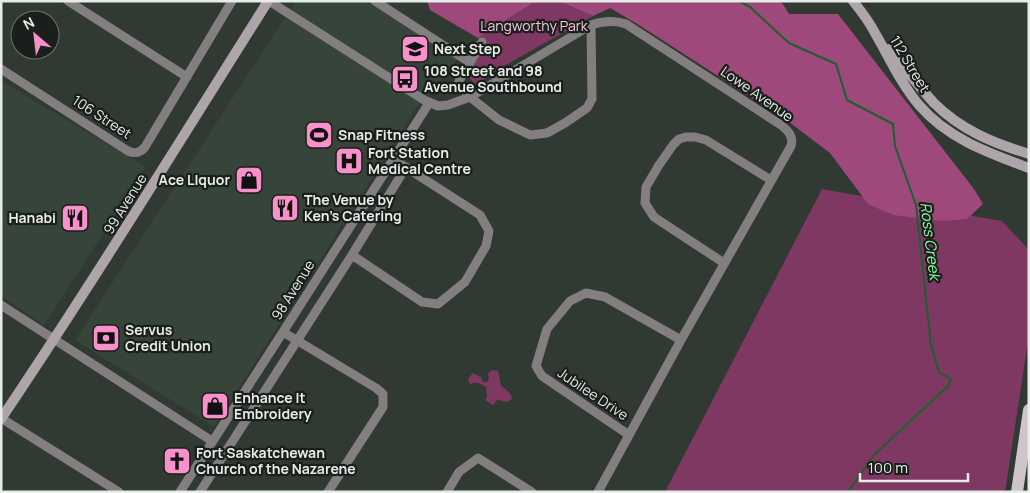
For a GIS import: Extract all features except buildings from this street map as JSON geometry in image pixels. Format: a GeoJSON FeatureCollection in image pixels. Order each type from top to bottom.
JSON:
{"type":"FeatureCollection","features":[{"type":"Feature","properties":{"kind":"main road","name":"99 Avenue"},"geometry":{"type":"LineString","coordinates":[[2,418],[133,217],[269,1]]}},
{"type":"Feature","properties":{"kind":"main road","name":"112 Street"},"geometry":{"type":"LineString","coordinates":[[853,1],[874,31],[925,93],[948,115],[974,134],[1029,154]]}},
{"type":"Feature","properties":{"kind":"main road","name":"112 Street"},"geometry":{"type":"LineString","coordinates":[[874,31],[910,94],[929,116],[942,127],[972,145],[1029,168]]}},
{"type":"Feature","properties":{"kind":"main road"},"geometry":{"type":"LineString","coordinates":[[1017,492],[1029,410]]}},
{"type":"Feature","properties":{"kind":"street"},"geometry":{"type":"LineString","coordinates":[[68,1],[187,77],[232,1]]}},
{"type":"Feature","properties":{"kind":"street"},"geometry":{"type":"LineString","coordinates":[[269,1],[429,103]]}},
{"type":"Feature","properties":{"kind":"street"},"geometry":{"type":"LineString","coordinates":[[375,1],[469,62]]}},
{"type":"Feature","properties":{"kind":"street","name":"Lowe Avenue"},"geometry":{"type":"LineString","coordinates":[[429,103],[438,106],[448,105],[470,97],[591,24],[613,21],[626,24],[784,128],[792,137],[792,143],[598,492]]}},
{"type":"Feature","properties":{"kind":"street"},"geometry":{"type":"LineString","coordinates":[[482,42],[459,81],[461,86],[470,97],[499,120],[530,135],[547,133],[587,108],[592,99],[591,24]]}},
{"type":"Feature","properties":{"kind":"street","name":"106 Street"},"geometry":{"type":"LineString","coordinates":[[1,69],[133,153],[145,147],[187,77]]}},
{"type":"Feature","properties":{"kind":"street","name":"98 Avenue"},"geometry":{"type":"LineString","coordinates":[[180,492],[429,103]]}},
{"type":"Feature","properties":{"kind":"street"},"geometry":{"type":"LineString","coordinates":[[724,264],[654,217],[645,203],[646,186],[673,145],[679,140],[691,136],[706,140],[771,180]]}},
{"type":"Feature","properties":{"kind":"street"},"geometry":{"type":"LineString","coordinates":[[352,255],[422,302],[438,304],[465,282],[486,246],[489,231],[480,215],[393,159]]}},
{"type":"Feature","properties":{"kind":"street"},"geometry":{"type":"LineString","coordinates":[[200,492],[352,255],[406,167]]}},
{"type":"Feature","properties":{"kind":"street","name":"Jubilee Drive"},"geometry":{"type":"LineString","coordinates":[[629,435],[542,376],[536,366],[547,329],[570,301],[586,293],[605,296],[681,340]]}},
{"type":"Feature","properties":{"kind":"street"},"geometry":{"type":"LineString","coordinates":[[1,305],[212,441]]}},
{"type":"Feature","properties":{"kind":"street"},"geometry":{"type":"LineString","coordinates":[[283,332],[383,394],[383,407],[328,492]]}},
{"type":"Feature","properties":{"kind":"street"},"geometry":{"type":"LineString","coordinates":[[2,418],[119,492]]}},
{"type":"Feature","properties":{"kind":"street"},"geometry":{"type":"LineString","coordinates":[[447,492],[458,472],[478,458],[532,492]]}},
{"type":"Feature","properties":{"kind":"shaded area"},"geometry":{"type":"Polygon","coordinates":[[[296,1],[382,1],[460,57],[415,110],[214,427],[75,340],[296,1]]]}},
{"type":"Feature","properties":{"kind":"shaded area"},"geometry":{"type":"Polygon","coordinates":[[[427,1],[536,1],[478,38],[430,10],[427,1]]]}},
{"type":"Feature","properties":{"kind":"shaded area"},"geometry":{"type":"Polygon","coordinates":[[[559,1],[779,1],[789,14],[838,14],[974,189],[983,204],[967,219],[942,221],[893,215],[868,204],[830,153],[789,122],[610,8],[593,16],[559,1]]]}},
{"type":"Feature","properties":{"kind":"shaded area"},"geometry":{"type":"Polygon","coordinates":[[[1,81],[146,167],[44,325],[1,296],[1,81]]]}},
{"type":"Feature","properties":{"kind":"green space","name":"Langworthy Park"},"geometry":{"type":"Polygon","coordinates":[[[536,1],[559,1],[593,16],[497,70],[476,85],[465,74],[483,43],[478,38],[536,1]]]}},
{"type":"Feature","properties":{"kind":"green space"},"geometry":{"type":"Polygon","coordinates":[[[822,189],[1002,221],[1029,250],[1029,335],[1005,492],[665,492],[822,189]]]}},
{"type":"Feature","properties":{"kind":"green space"},"geometry":{"type":"Polygon","coordinates":[[[493,370],[498,371],[501,386],[509,392],[512,398],[507,402],[497,400],[493,405],[485,400],[487,397],[486,387],[476,383],[470,384],[468,379],[473,373],[481,377],[483,382],[487,382],[489,379],[488,373],[493,370]]]}},
{"type":"Feature","properties":{"kind":"waterway","name":"Ross Creek"},"geometry":{"type":"LineString","coordinates":[[739,1],[750,7],[789,43],[836,64],[847,100],[893,124],[895,146],[916,205],[931,345],[939,372],[951,379],[948,386],[874,455],[848,492]]}},
{"type":"Feature","properties":{"kind":"place","name":"Next Step"},"geometry":{"type":"Point","coordinates":[415,49]}},
{"type":"Feature","properties":{"kind":"place","name":"108 Street and 98 Avenue Southbound"},"geometry":{"type":"Point","coordinates":[405,79]}},
{"type":"Feature","properties":{"kind":"place","name":"Snap Fitness"},"geometry":{"type":"Point","coordinates":[319,135]}},
{"type":"Feature","properties":{"kind":"place","name":"Fort Station Medical Centre"},"geometry":{"type":"Point","coordinates":[349,161]}},
{"type":"Feature","properties":{"kind":"place","name":"Ace LIquor"},"geometry":{"type":"Point","coordinates":[249,180]}},
{"type":"Feature","properties":{"kind":"place","name":"The Venue by Ken’s Catering"},"geometry":{"type":"Point","coordinates":[285,208]}},
{"type":"Feature","properties":{"kind":"place","name":"Hanabi"},"geometry":{"type":"Point","coordinates":[75,218]}},
{"type":"Feature","properties":{"kind":"place","name":"Servus Credit Union"},"geometry":{"type":"Point","coordinates":[106,338]}},
{"type":"Feature","properties":{"kind":"place","name":"Enhance It Embroidery"},"geometry":{"type":"Point","coordinates":[215,406]}},
{"type":"Feature","properties":{"kind":"place","name":"Fort Saskatchewan Church of the Nazarene"},"geometry":{"type":"Point","coordinates":[177,461]}}]}
